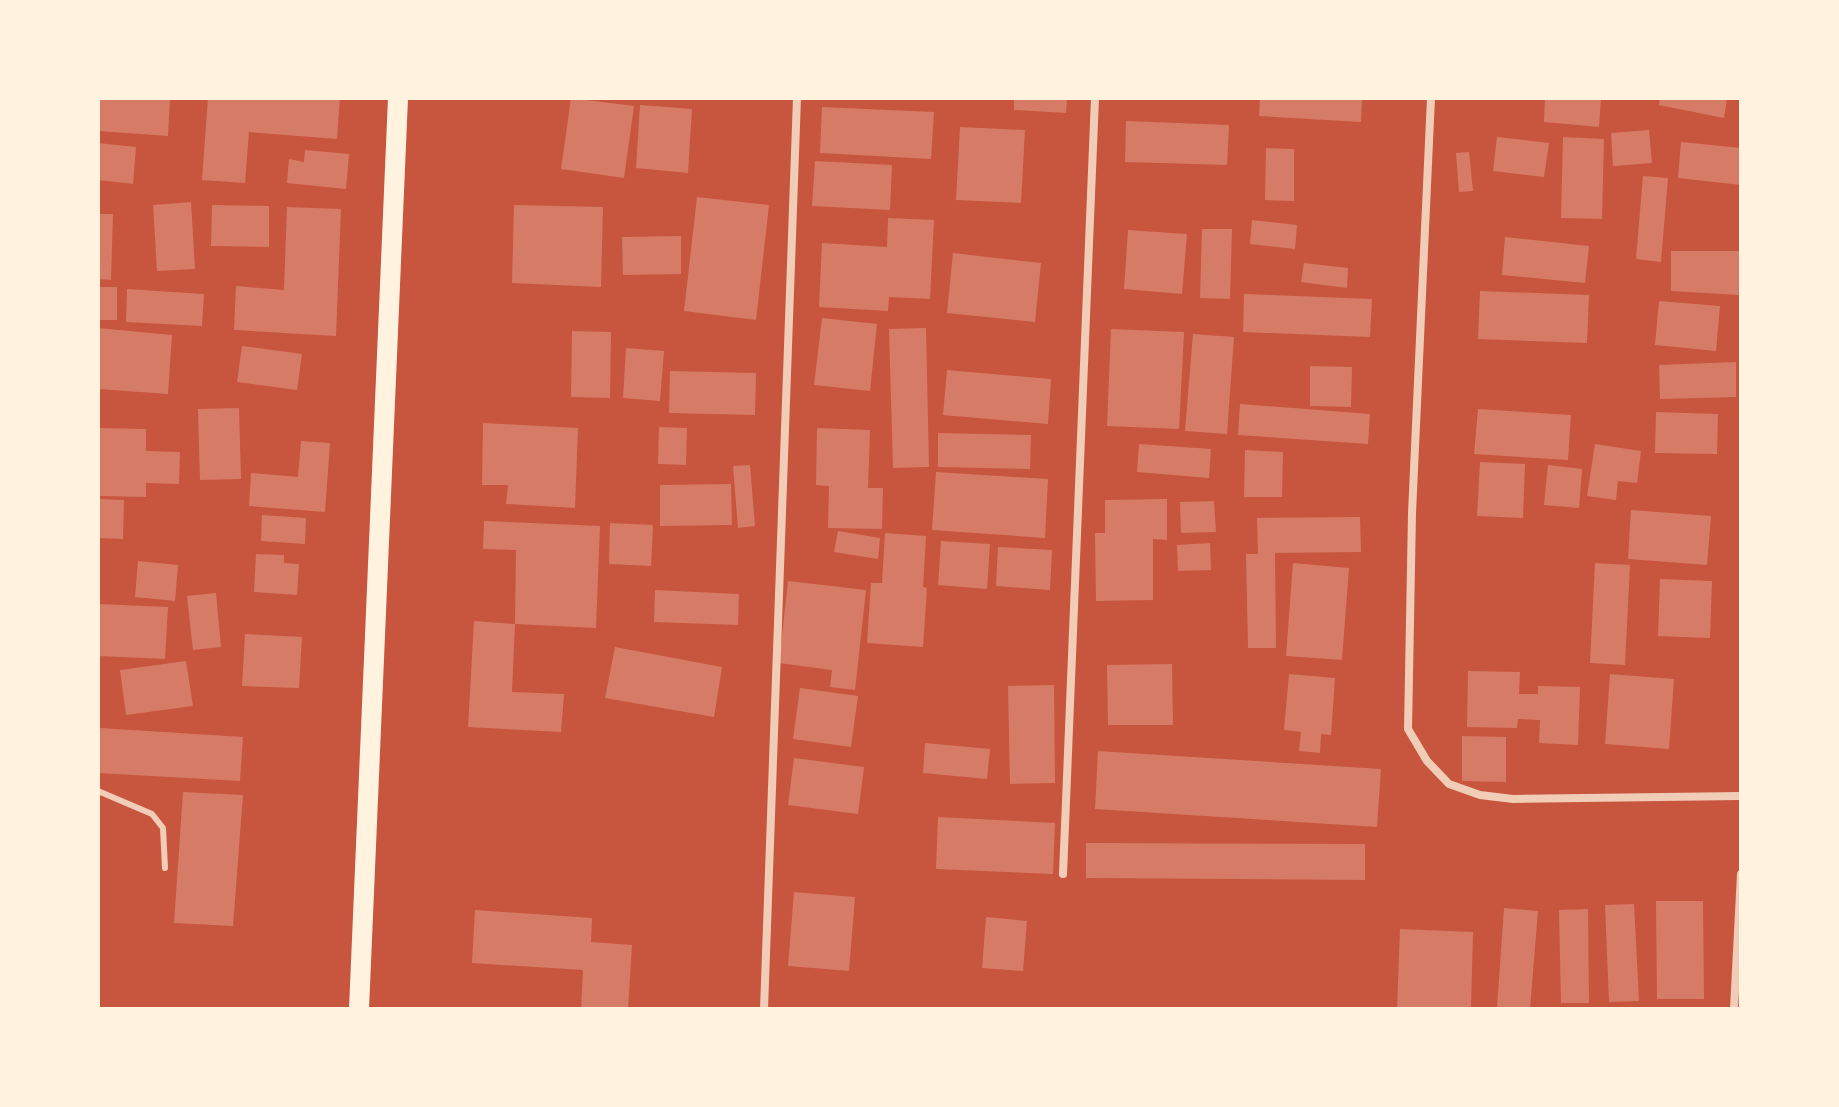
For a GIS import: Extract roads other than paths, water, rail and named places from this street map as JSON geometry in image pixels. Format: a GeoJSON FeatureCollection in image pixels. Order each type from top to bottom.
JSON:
{"type":"FeatureCollection","features":[{"type":"Feature","properties":{"kind":"main road"},"geometry":{"type":"LineString","coordinates":[[359,1009],[398,98]]}},
{"type":"Feature","properties":{"kind":"street"},"geometry":{"type":"LineString","coordinates":[[764,1009],[797,98]]}},
{"type":"Feature","properties":{"kind":"street"},"geometry":{"type":"LineString","coordinates":[[1063,874],[1095,98]]}},
{"type":"Feature","properties":{"kind":"street"},"geometry":{"type":"LineString","coordinates":[[1431,98],[1412,513],[1408,729],[1427,761],[1449,784],[1480,795],[1513,799],[1741,796]]}},
{"type":"Feature","properties":{"kind":"street"},"geometry":{"type":"LineString","coordinates":[[1734,1009],[1741,874]]}},
{"type":"Feature","properties":{"kind":"lane"},"geometry":{"type":"LineString","coordinates":[[98,791],[152,814],[163,828],[165,868]]}}]}
